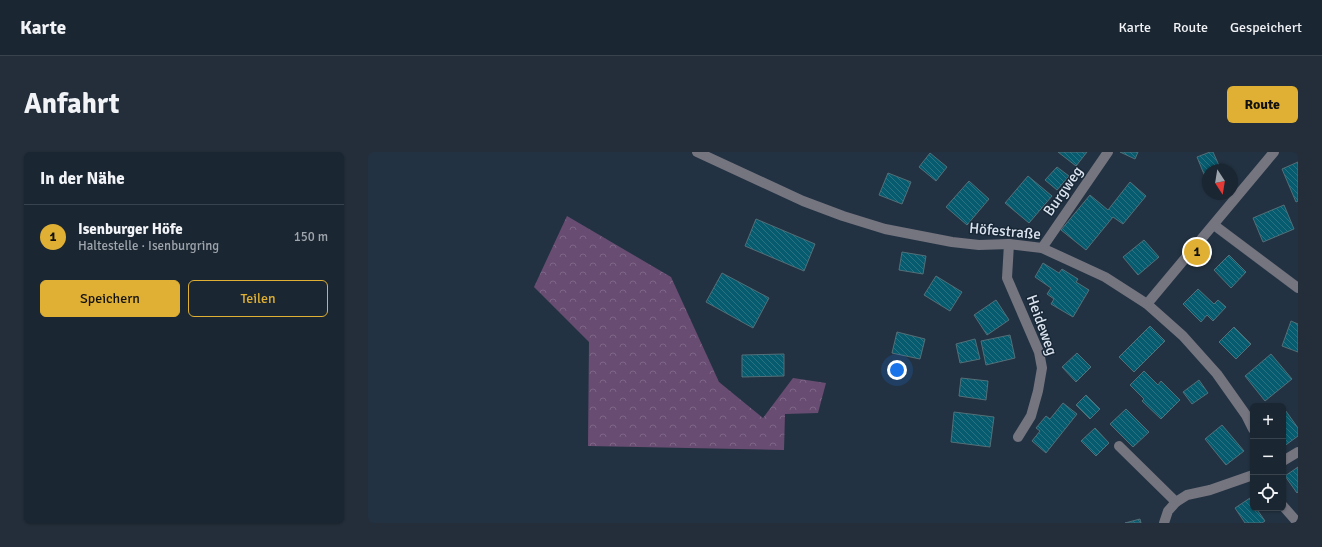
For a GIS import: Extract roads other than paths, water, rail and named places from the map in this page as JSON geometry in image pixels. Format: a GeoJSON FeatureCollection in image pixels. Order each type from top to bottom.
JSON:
{"type":"FeatureCollection","features":[{"type":"Feature","properties":{"kind":"street","name":"Höfestraße"},"geometry":{"type":"LineString","coordinates":[[697,152],[803,201],[865,223],[885,229],[952,242],[979,245],[1009,244],[1042,248],[1105,277],[1147,304],[1184,336],[1217,374],[1246,415],[1250,424]]}},
{"type":"Feature","properties":{"kind":"street","name":"Burgweg"},"geometry":{"type":"LineString","coordinates":[[1042,248],[1108,152]]}},
{"type":"Feature","properties":{"kind":"street"},"geometry":{"type":"LineString","coordinates":[[1147,304],[1274,152]]}},
{"type":"Feature","properties":{"kind":"street"},"geometry":{"type":"LineString","coordinates":[[1214,225],[1298,288]]}},
{"type":"Feature","properties":{"kind":"street","name":"Heideweg"},"geometry":{"type":"LineString","coordinates":[[1009,244],[1008,278],[1039,352],[1042,368],[1038,391],[1031,416],[1018,437]]}},
{"type":"Feature","properties":{"kind":"street"},"geometry":{"type":"LineString","coordinates":[[1119,446],[1176,502]]}},
{"type":"Feature","properties":{"kind":"street"},"geometry":{"type":"LineString","coordinates":[[1286,459],[1298,452]]}},
{"type":"Feature","properties":{"kind":"street"},"geometry":{"type":"LineString","coordinates":[[1164,523],[1168,511],[1176,502],[1187,495],[1210,490],[1250,476]]}},
{"type":"Feature","properties":{"kind":"street"},"geometry":{"type":"LineString","coordinates":[[1286,509],[1298,523]]}},
{"type":"Feature","properties":{"kind":"place","name":"Isenburger Höfe"},"geometry":{"type":"Point","coordinates":[1197,252]}}]}
